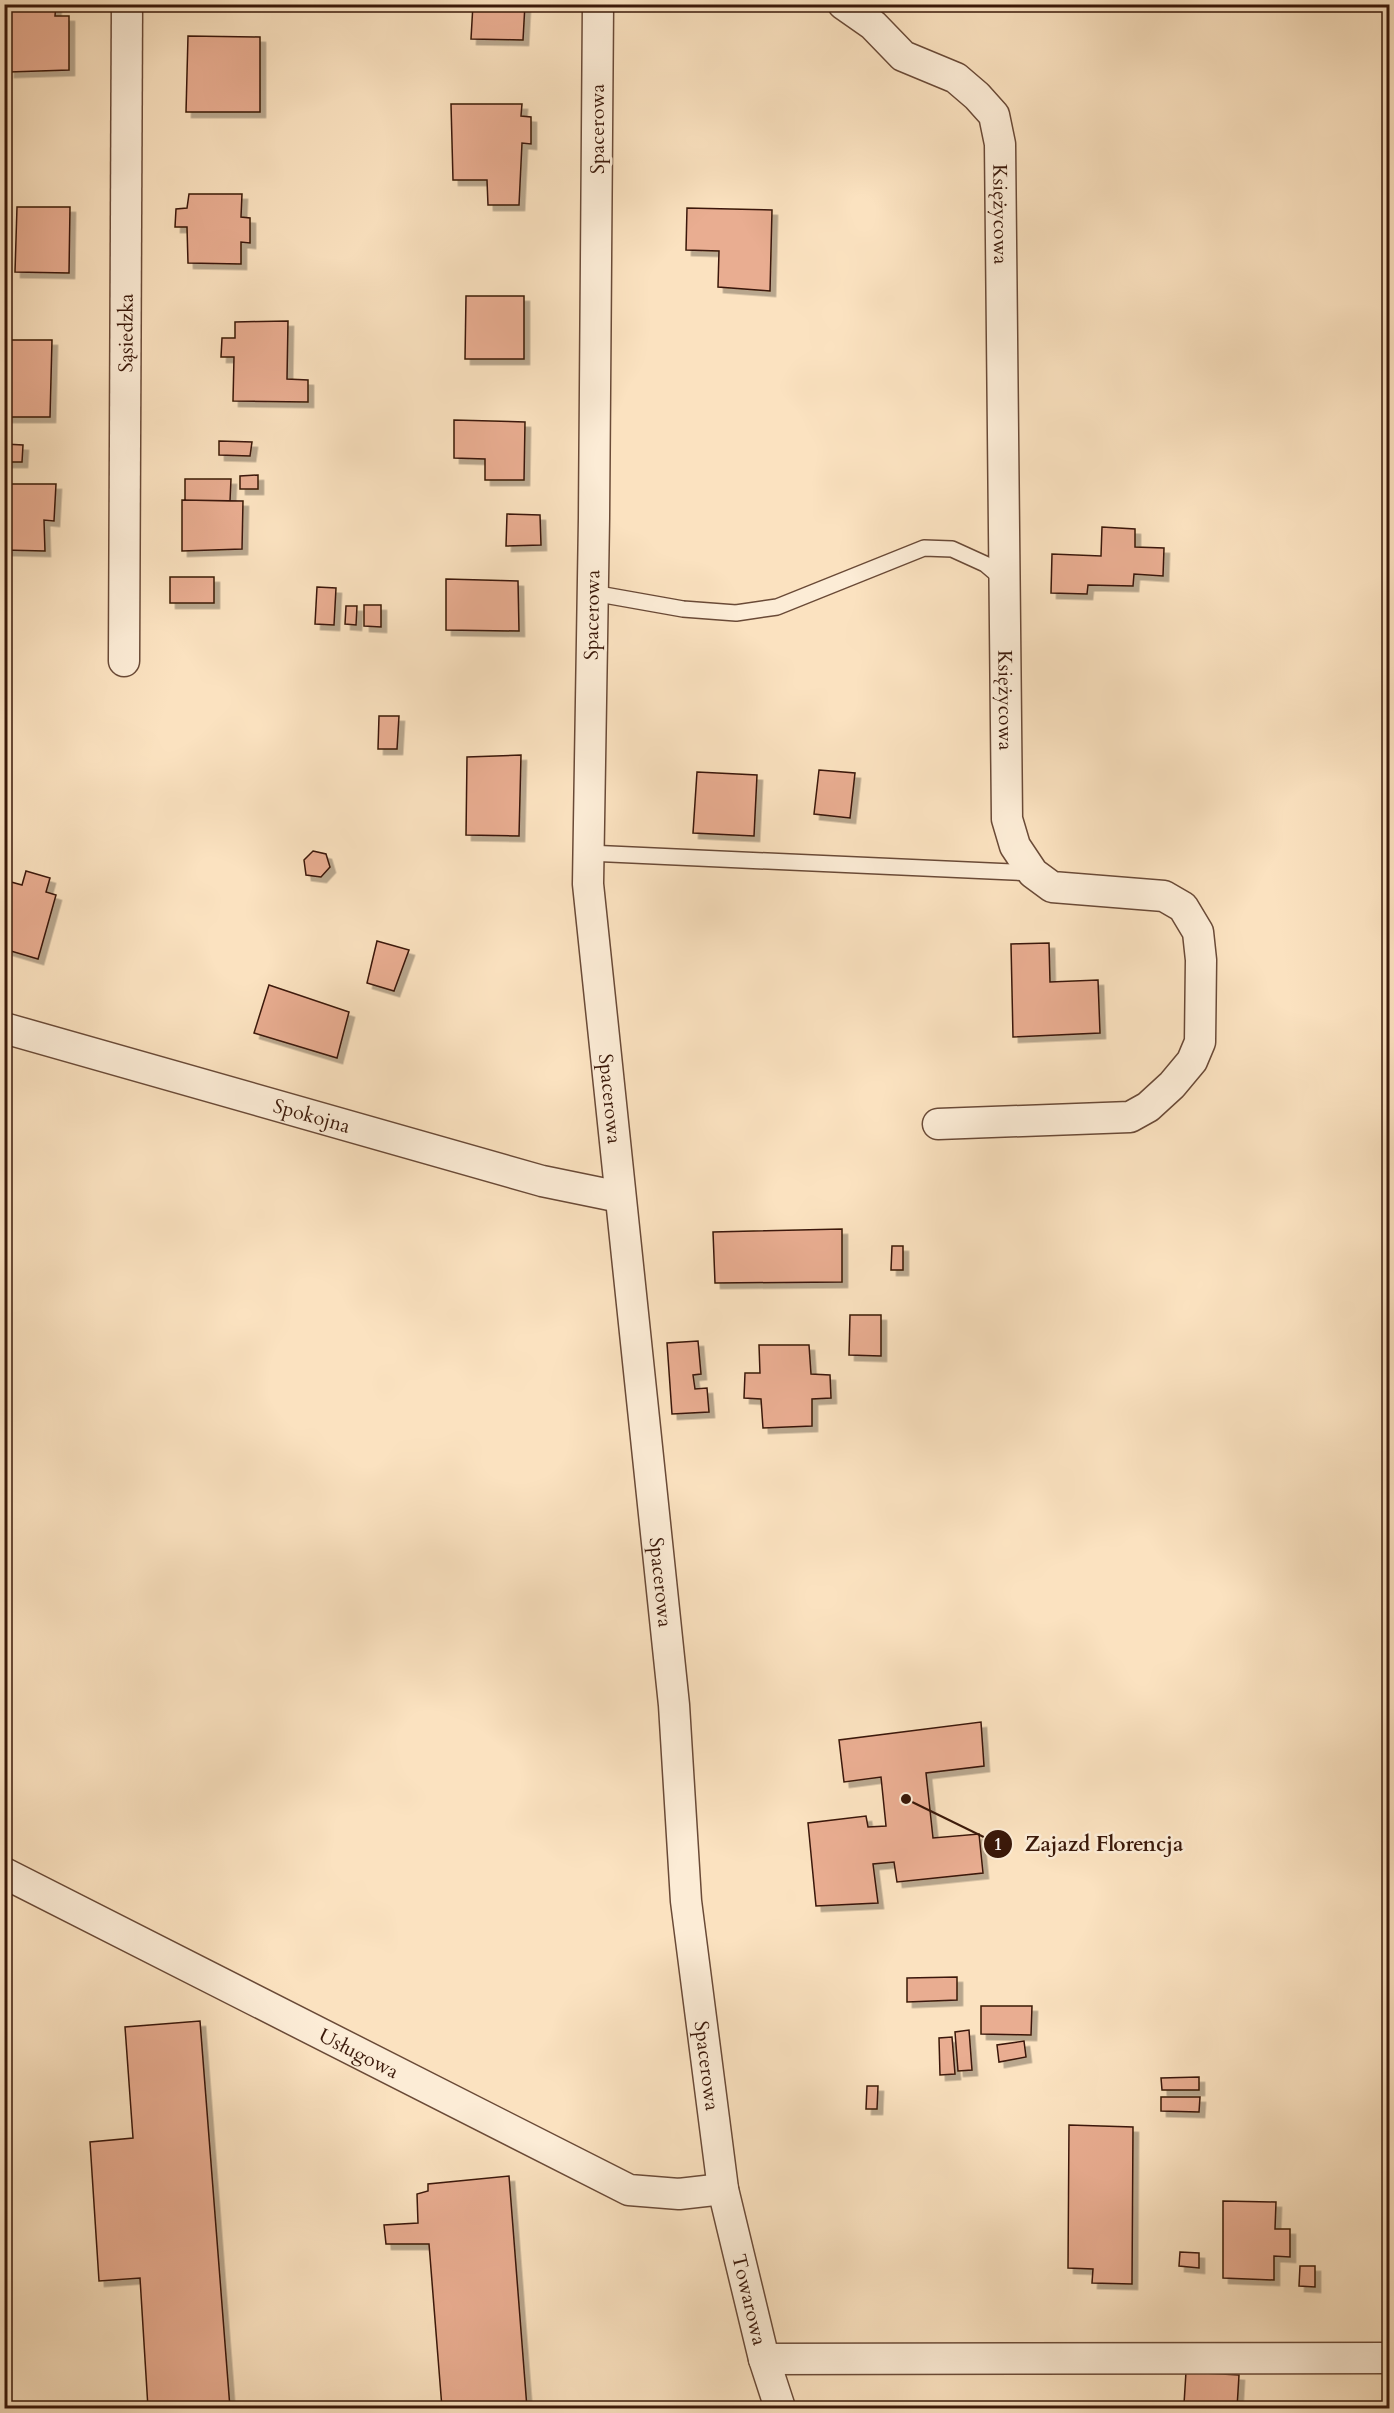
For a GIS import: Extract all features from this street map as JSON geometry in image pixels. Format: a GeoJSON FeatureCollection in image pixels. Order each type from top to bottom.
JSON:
{"type":"FeatureCollection","features":[{"type":"Feature","properties":{"kind":"street","name":"Sąsiedzka"},"geometry":{"type":"LineString","coordinates":[[123,661],[127,4]]}},
{"type":"Feature","properties":{"kind":"street","name":"Spacerowa"},"geometry":{"type":"LineString","coordinates":[[598,4],[588,884],[674,1705],[686,1901],[723,2190]]}},
{"type":"Feature","properties":{"kind":"street","name":"Księżycowa"},"geometry":{"type":"LineString","coordinates":[[843,4],[873,25],[903,56],[956,78],[977,96],[994,115],[1000,144],[1007,819],[1015,846],[1033,873],[1052,887],[1164,896],[1183,907],[1198,932],[1201,960],[1200,1042],[1192,1061],[1172,1085],[1148,1107],[1130,1117],[938,1124]]}},
{"type":"Feature","properties":{"kind":"street","name":"Spokojna"},"geometry":{"type":"LineString","coordinates":[[4,1028],[520,1175],[620,1197]]}},
{"type":"Feature","properties":{"kind":"street","name":"Usługowa"},"geometry":{"type":"LineString","coordinates":[[4,1873],[629,2190],[679,2194],[723,2190]]}},
{"type":"Feature","properties":{"kind":"street","name":"Towarowa"},"geometry":{"type":"LineString","coordinates":[[723,2190],[764,2359],[780,2409]]}},
{"type":"Feature","properties":{"kind":"street"},"geometry":{"type":"LineString","coordinates":[[764,2359],[1389,2358]]}},
{"type":"Feature","properties":{"kind":"lane"},"geometry":{"type":"LineString","coordinates":[[593,593],[683,609],[736,613],[777,607],[924,548],[952,549],[985,564],[1005,582]]}},
{"type":"Feature","properties":{"kind":"lane"},"geometry":{"type":"LineString","coordinates":[[588,853],[1033,873]]}},
{"type":"Feature","properties":{"kind":"building"},"geometry":{"type":"Polygon","coordinates":[[[10,4],[56,4],[55,16],[69,16],[69,70],[9,72],[10,4]]]}},
{"type":"Feature","properties":{"kind":"building"},"geometry":{"type":"Polygon","coordinates":[[[473,4],[525,4],[523,40],[471,39],[473,4]]]}},
{"type":"Feature","properties":{"kind":"building"},"geometry":{"type":"Polygon","coordinates":[[[188,36],[260,37],[260,112],[186,112],[188,36]]]}},
{"type":"Feature","properties":{"kind":"building"},"geometry":{"type":"Polygon","coordinates":[[[451,104],[522,104],[521,116],[531,117],[531,144],[522,143],[519,205],[488,205],[487,180],[453,180],[451,104]]]}},
{"type":"Feature","properties":{"kind":"building"},"geometry":{"type":"Polygon","coordinates":[[[189,194],[242,194],[241,217],[250,218],[250,243],[241,242],[241,264],[188,263],[187,227],[175,227],[176,209],[187,208],[189,194]]]}},
{"type":"Feature","properties":{"kind":"building"},"geometry":{"type":"Polygon","coordinates":[[[17,207],[70,207],[69,273],[15,272],[17,207]]]}},
{"type":"Feature","properties":{"kind":"building"},"geometry":{"type":"Polygon","coordinates":[[[687,208],[772,210],[770,291],[718,287],[719,251],[686,250],[687,208]]]}},
{"type":"Feature","properties":{"kind":"building"},"geometry":{"type":"Polygon","coordinates":[[[466,296],[524,296],[524,359],[465,359],[466,296]]]}},
{"type":"Feature","properties":{"kind":"building"},"geometry":{"type":"Polygon","coordinates":[[[288,321],[287,379],[308,380],[308,402],[233,401],[234,357],[221,357],[222,338],[235,338],[235,322],[288,321]]]}},
{"type":"Feature","properties":{"kind":"building"},"geometry":{"type":"Polygon","coordinates":[[[4,340],[52,340],[50,417],[4,417],[4,340]]]}},
{"type":"Feature","properties":{"kind":"building"},"geometry":{"type":"Polygon","coordinates":[[[454,420],[525,422],[524,480],[485,480],[485,459],[454,458],[454,420]]]}},
{"type":"Feature","properties":{"kind":"building"},"geometry":{"type":"Polygon","coordinates":[[[219,441],[252,442],[250,456],[219,455],[219,441]]]}},
{"type":"Feature","properties":{"kind":"building"},"geometry":{"type":"Polygon","coordinates":[[[4,444],[23,445],[22,462],[4,462],[4,444]]]}},
{"type":"Feature","properties":{"kind":"building"},"geometry":{"type":"Polygon","coordinates":[[[258,475],[258,489],[240,489],[240,476],[258,475]]]}},
{"type":"Feature","properties":{"kind":"building"},"geometry":{"type":"Polygon","coordinates":[[[185,479],[231,479],[230,501],[185,500],[185,479]]]}},
{"type":"Feature","properties":{"kind":"building"},"geometry":{"type":"Polygon","coordinates":[[[4,484],[56,484],[54,521],[44,520],[45,551],[4,550],[4,484]]]}},
{"type":"Feature","properties":{"kind":"building"},"geometry":{"type":"Polygon","coordinates":[[[182,500],[243,501],[242,549],[182,551],[182,500]]]}},
{"type":"Feature","properties":{"kind":"building"},"geometry":{"type":"Polygon","coordinates":[[[507,514],[540,515],[541,545],[506,546],[507,514]]]}},
{"type":"Feature","properties":{"kind":"building"},"geometry":{"type":"Polygon","coordinates":[[[1102,527],[1135,529],[1135,547],[1164,548],[1163,576],[1134,574],[1133,586],[1088,585],[1087,594],[1051,593],[1052,554],[1101,556],[1102,527]]]}},
{"type":"Feature","properties":{"kind":"building"},"geometry":{"type":"Polygon","coordinates":[[[170,577],[214,577],[214,603],[170,603],[170,577]]]}},
{"type":"Feature","properties":{"kind":"building"},"geometry":{"type":"Polygon","coordinates":[[[446,579],[518,581],[519,631],[446,630],[446,579]]]}},
{"type":"Feature","properties":{"kind":"building"},"geometry":{"type":"Polygon","coordinates":[[[317,587],[336,588],[334,625],[315,624],[317,587]]]}},
{"type":"Feature","properties":{"kind":"building"},"geometry":{"type":"Polygon","coordinates":[[[364,605],[381,605],[381,627],[364,626],[364,605]]]}},
{"type":"Feature","properties":{"kind":"building"},"geometry":{"type":"Polygon","coordinates":[[[346,606],[357,606],[356,625],[345,624],[346,606]]]}},
{"type":"Feature","properties":{"kind":"building"},"geometry":{"type":"Polygon","coordinates":[[[379,716],[399,716],[397,749],[378,749],[379,716]]]}},
{"type":"Feature","properties":{"kind":"building"},"geometry":{"type":"Polygon","coordinates":[[[521,755],[519,836],[466,835],[467,757],[521,755]]]}},
{"type":"Feature","properties":{"kind":"building"},"geometry":{"type":"Polygon","coordinates":[[[819,770],[855,773],[850,818],[814,814],[819,770]]]}},
{"type":"Feature","properties":{"kind":"building"},"geometry":{"type":"Polygon","coordinates":[[[697,772],[757,775],[754,836],[693,833],[697,772]]]}},
{"type":"Feature","properties":{"kind":"building"},"geometry":{"type":"Polygon","coordinates":[[[313,851],[326,854],[330,867],[321,877],[306,875],[304,860],[313,851]]]}},
{"type":"Feature","properties":{"kind":"building"},"geometry":{"type":"Polygon","coordinates":[[[26,871],[50,878],[46,892],[56,895],[38,959],[4,949],[4,880],[22,885],[26,871]]]}},
{"type":"Feature","properties":{"kind":"building"},"geometry":{"type":"Polygon","coordinates":[[[377,941],[409,950],[394,991],[367,983],[377,941]]]}},
{"type":"Feature","properties":{"kind":"building"},"geometry":{"type":"Polygon","coordinates":[[[1049,943],[1050,982],[1098,980],[1100,1033],[1013,1037],[1011,944],[1049,943]]]}},
{"type":"Feature","properties":{"kind":"building"},"geometry":{"type":"Polygon","coordinates":[[[269,985],[349,1012],[337,1058],[254,1033],[269,985]]]}},
{"type":"Feature","properties":{"kind":"building"},"geometry":{"type":"Polygon","coordinates":[[[842,1229],[842,1282],[715,1283],[713,1232],[842,1229]]]}},
{"type":"Feature","properties":{"kind":"building"},"geometry":{"type":"Polygon","coordinates":[[[892,1246],[903,1246],[903,1270],[891,1270],[892,1246]]]}},
{"type":"Feature","properties":{"kind":"building"},"geometry":{"type":"Polygon","coordinates":[[[850,1315],[881,1315],[881,1356],[849,1355],[850,1315]]]}},
{"type":"Feature","properties":{"kind":"building"},"geometry":{"type":"Polygon","coordinates":[[[698,1341],[701,1374],[693,1375],[695,1389],[707,1388],[709,1412],[672,1414],[667,1343],[698,1341]]]}},
{"type":"Feature","properties":{"kind":"building"},"geometry":{"type":"Polygon","coordinates":[[[759,1345],[809,1345],[811,1374],[830,1375],[831,1398],[812,1399],[812,1426],[763,1428],[761,1399],[744,1398],[745,1373],[760,1373],[759,1345]]]}},
{"type":"Feature","properties":{"kind":"building"},"geometry":{"type":"Polygon","coordinates":[[[981,1722],[984,1766],[926,1773],[933,1838],[979,1834],[983,1873],[897,1882],[894,1862],[873,1864],[878,1903],[816,1906],[808,1823],[866,1816],[868,1827],[886,1826],[881,1777],[844,1782],[839,1740],[981,1722]]]}},
{"type":"Feature","properties":{"kind":"building"},"geometry":{"type":"Polygon","coordinates":[[[957,1977],[957,2000],[907,2002],[907,1978],[957,1977]]]}},
{"type":"Feature","properties":{"kind":"building"},"geometry":{"type":"Polygon","coordinates":[[[981,2006],[1032,2006],[1031,2035],[981,2034],[981,2006]]]}},
{"type":"Feature","properties":{"kind":"building"},"geometry":{"type":"Polygon","coordinates":[[[200,2021],[230,2408],[148,2408],[140,2278],[99,2281],[90,2142],[133,2138],[125,2027],[200,2021]]]}},
{"type":"Feature","properties":{"kind":"building"},"geometry":{"type":"Polygon","coordinates":[[[969,2030],[972,2070],[958,2071],[955,2032],[969,2030]]]}},
{"type":"Feature","properties":{"kind":"building"},"geometry":{"type":"Polygon","coordinates":[[[952,2037],[955,2074],[940,2075],[939,2038],[952,2037]]]}},
{"type":"Feature","properties":{"kind":"building"},"geometry":{"type":"Polygon","coordinates":[[[1024,2041],[1026,2057],[999,2062],[997,2045],[1024,2041]]]}},
{"type":"Feature","properties":{"kind":"building"},"geometry":{"type":"Polygon","coordinates":[[[1199,2077],[1199,2090],[1162,2090],[1161,2078],[1199,2077]]]}},
{"type":"Feature","properties":{"kind":"building"},"geometry":{"type":"Polygon","coordinates":[[[867,2086],[878,2086],[877,2109],[866,2109],[867,2086]]]}},
{"type":"Feature","properties":{"kind":"building"},"geometry":{"type":"Polygon","coordinates":[[[1161,2097],[1200,2097],[1199,2112],[1161,2111],[1161,2097]]]}},
{"type":"Feature","properties":{"kind":"building"},"geometry":{"type":"Polygon","coordinates":[[[1069,2125],[1133,2127],[1132,2284],[1092,2283],[1093,2269],[1068,2268],[1069,2125]]]}},
{"type":"Feature","properties":{"kind":"building"},"geometry":{"type":"Polygon","coordinates":[[[509,2176],[527,2408],[442,2408],[429,2244],[386,2244],[384,2225],[418,2223],[417,2194],[428,2191],[428,2184],[509,2176]]]}},
{"type":"Feature","properties":{"kind":"building"},"geometry":{"type":"Polygon","coordinates":[[[1223,2201],[1276,2202],[1275,2229],[1290,2229],[1290,2257],[1274,2256],[1274,2280],[1223,2278],[1223,2201]]]}},
{"type":"Feature","properties":{"kind":"building"},"geometry":{"type":"Polygon","coordinates":[[[1180,2252],[1199,2253],[1199,2268],[1179,2266],[1180,2252]]]}},
{"type":"Feature","properties":{"kind":"building"},"geometry":{"type":"Polygon","coordinates":[[[1300,2266],[1315,2266],[1315,2287],[1299,2286],[1300,2266]]]}},
{"type":"Feature","properties":{"kind":"building"},"geometry":{"type":"Polygon","coordinates":[[[1186,2372],[1239,2375],[1237,2408],[1195,2408],[1195,2406],[1184,2404],[1186,2372]]]}},
{"type":"Feature","properties":{"kind":"place","name":"Zajazd Florencja"},"geometry":{"type":"Point","coordinates":[906,1799]}}]}
